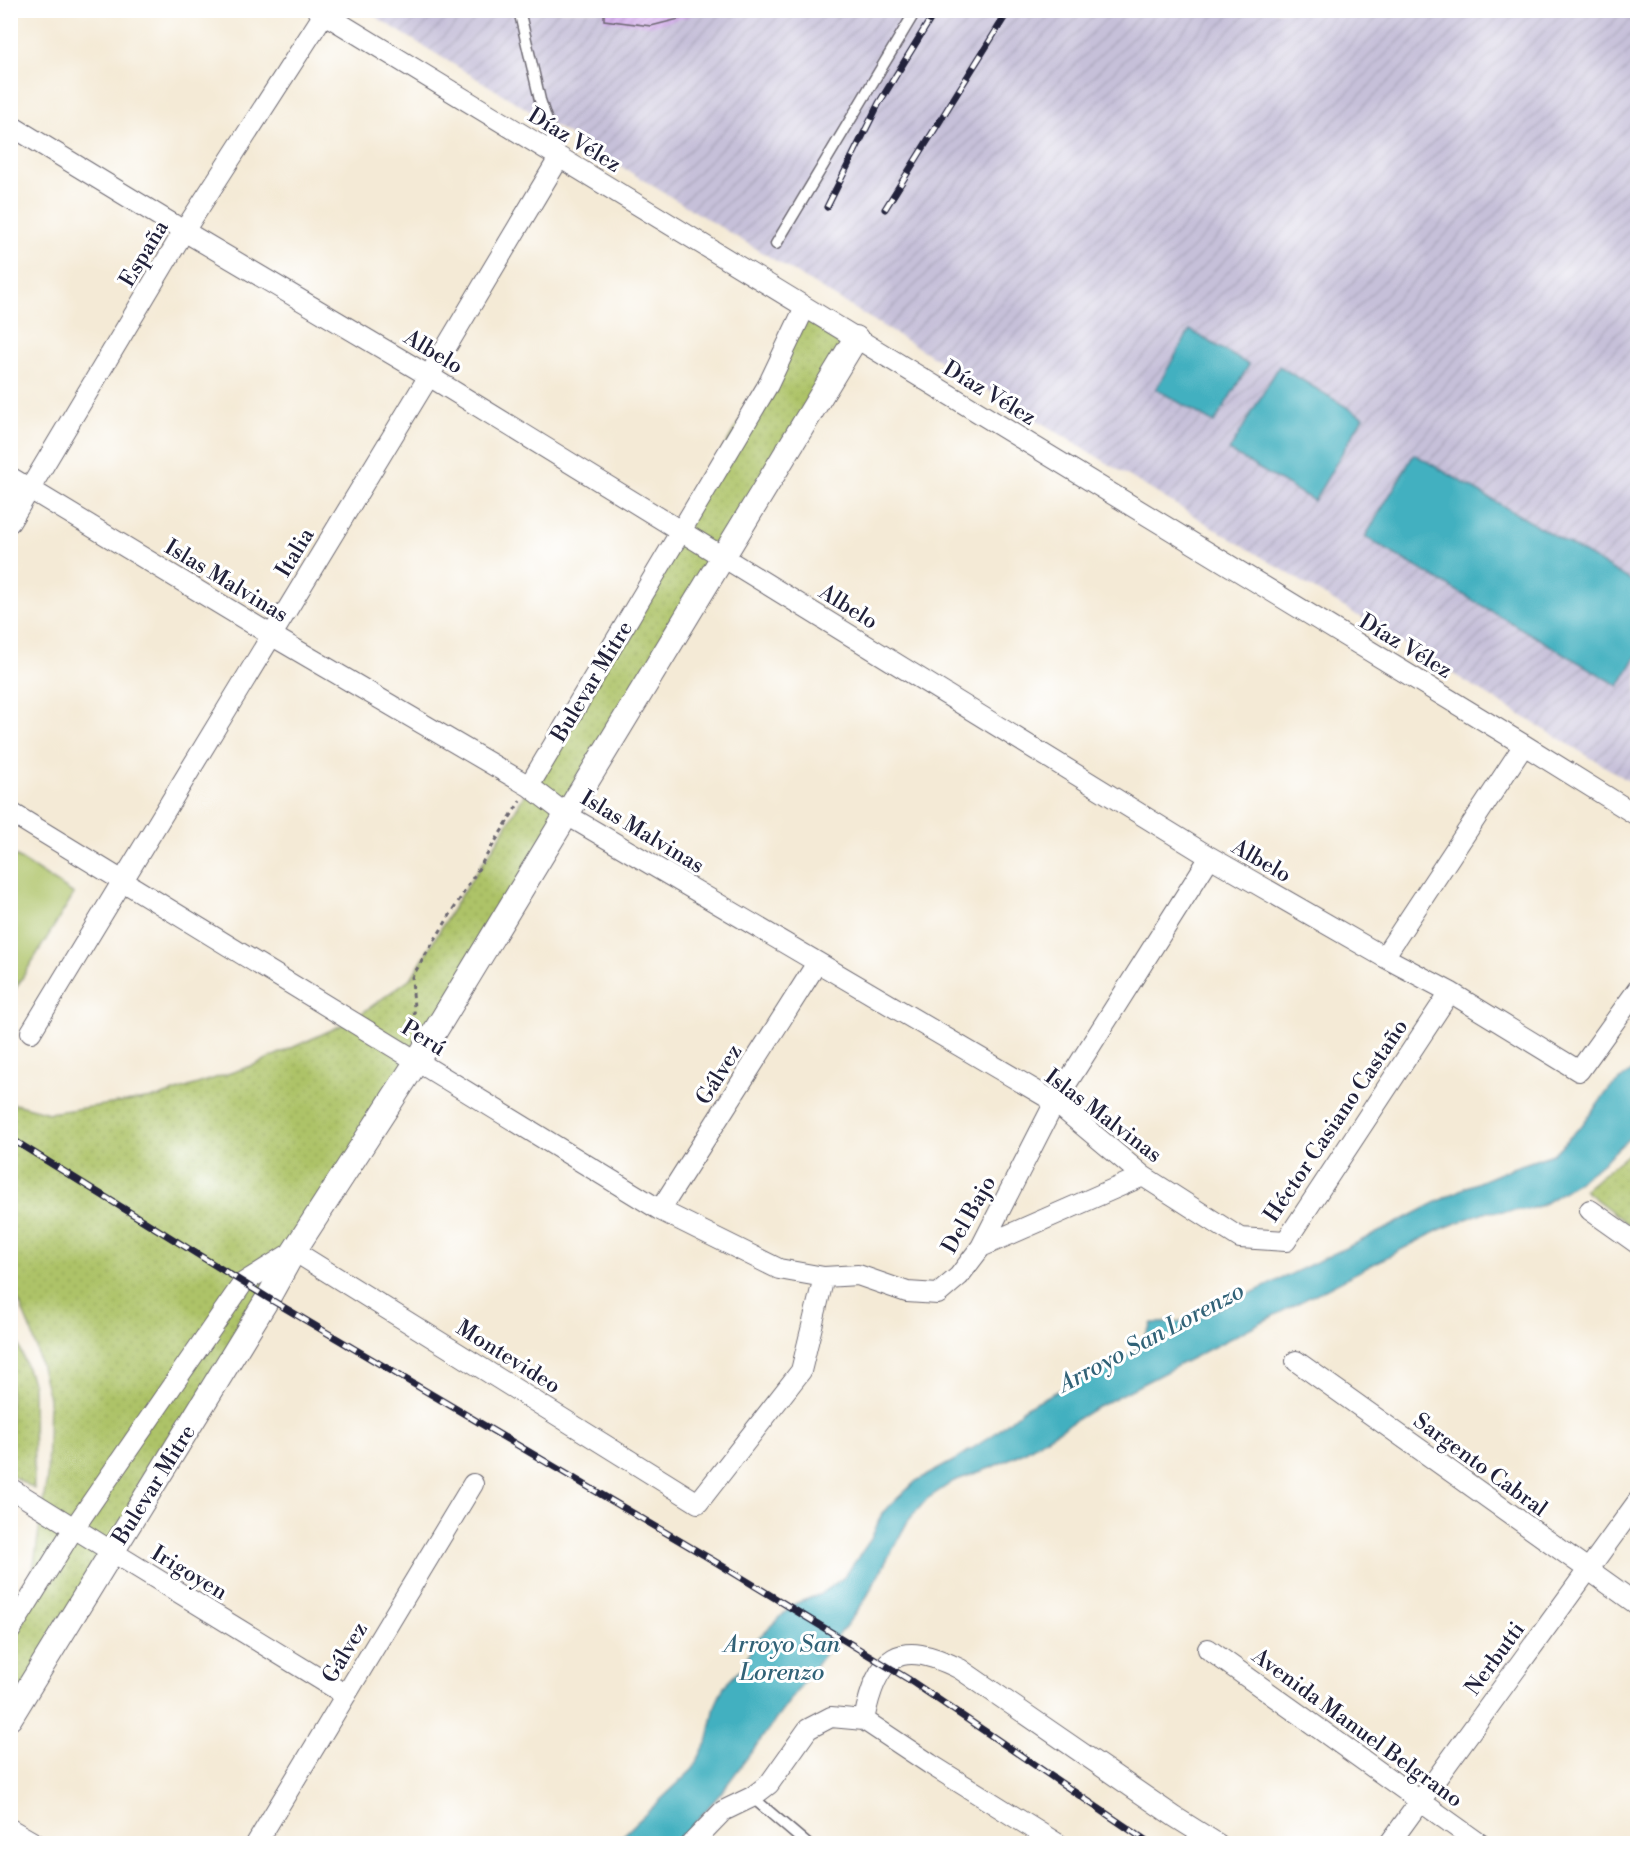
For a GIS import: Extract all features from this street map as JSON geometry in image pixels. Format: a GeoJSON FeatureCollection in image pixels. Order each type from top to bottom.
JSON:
{"type":"FeatureCollection","features":[{"type":"Feature","properties":{"kind":"street","name":"Díaz Vélez"},"geometry":{"type":"LineString","coordinates":[[321,12],[1638,816]]}},
{"type":"Feature","properties":{"kind":"street","name":"España"},"geometry":{"type":"LineString","coordinates":[[10,522],[184,231],[321,12]]}},
{"type":"Feature","properties":{"kind":"street","name":"Albelo"},"geometry":{"type":"LineString","coordinates":[[10,125],[429,376],[1210,857],[1384,957],[1450,992],[1579,1071],[1638,989]]}},
{"type":"Feature","properties":{"kind":"street","name":"Italia"},"geometry":{"type":"LineString","coordinates":[[31,1032],[559,158]]}},
{"type":"Feature","properties":{"kind":"street","name":"Bulevar Mitre"},"geometry":{"type":"LineString","coordinates":[[529,786],[768,385],[805,307]]}},
{"type":"Feature","properties":{"kind":"street","name":"Bulevar Mitre"},"geometry":{"type":"LineString","coordinates":[[10,1718],[268,1298],[294,1251],[417,1061],[856,338]]}},
{"type":"Feature","properties":{"kind":"street","name":"Islas Malvinas"},"geometry":{"type":"LineString","coordinates":[[10,477],[529,786],[567,815],[1055,1102],[1143,1176],[1240,1238]]}},
{"type":"Feature","properties":{"kind":"street"},"geometry":{"type":"LineString","coordinates":[[1384,957],[1524,745]]}},
{"type":"Feature","properties":{"kind":"street","name":"Perú"},"geometry":{"type":"LineString","coordinates":[[10,812],[660,1210],[779,1269],[824,1277]]}},
{"type":"Feature","properties":{"kind":"street","name":"Del Bajo"},"geometry":{"type":"LineString","coordinates":[[824,1277],[858,1275],[907,1292],[938,1294],[959,1276],[981,1247],[1055,1102],[1210,857]]}},
{"type":"Feature","properties":{"kind":"street","name":"Gálvez"},"geometry":{"type":"LineString","coordinates":[[660,1210],[818,963]]}},
{"type":"Feature","properties":{"kind":"street","name":"Héctor Casiano Castaño"},"geometry":{"type":"LineString","coordinates":[[1240,1238],[1286,1241],[1450,992]]}},
{"type":"Feature","properties":{"kind":"street"},"geometry":{"type":"LineString","coordinates":[[981,1247],[1143,1176]]}},
{"type":"Feature","properties":{"kind":"street"},"geometry":{"type":"LineString","coordinates":[[1590,1210],[1638,1244]]}},
{"type":"Feature","properties":{"kind":"street","name":"Bulevar Mitre"},"geometry":{"type":"LineString","coordinates":[[10,1631],[74,1528],[243,1282],[294,1251]]}},
{"type":"Feature","properties":{"kind":"street","name":"Montevideo"},"geometry":{"type":"LineString","coordinates":[[294,1251],[698,1503],[801,1371],[824,1277]]}},
{"type":"Feature","properties":{"kind":"street","name":"Sargento Cabral"},"geometry":{"type":"LineString","coordinates":[[1296,1361],[1638,1605]]}},
{"type":"Feature","properties":{"kind":"street","name":"Gálvez"},"geometry":{"type":"LineString","coordinates":[[256,1844],[473,1484]]}},
{"type":"Feature","properties":{"kind":"street","name":"Irigoyen"},"geometry":{"type":"LineString","coordinates":[[10,1488],[346,1695]]}},
{"type":"Feature","properties":{"kind":"street","name":"Nerbutti"},"geometry":{"type":"LineString","coordinates":[[1389,1844],[1638,1502]]}},
{"type":"Feature","properties":{"kind":"street","name":"Avenida Manuel Belgrano"},"geometry":{"type":"LineString","coordinates":[[1208,1649],[1480,1844]]}},
{"type":"Feature","properties":{"kind":"street"},"geometry":{"type":"LineString","coordinates":[[864,1720],[876,1678],[892,1658],[911,1653],[937,1657],[960,1669],[1218,1844]]}},
{"type":"Feature","properties":{"kind":"street"},"geometry":{"type":"LineString","coordinates":[[692,1844],[723,1811],[752,1797],[769,1784],[808,1729],[831,1717],[864,1720],[1044,1840]]}},
{"type":"Feature","properties":{"kind":"street"},"geometry":{"type":"LineString","coordinates":[[10,1829],[36,1844]]}},
{"type":"Feature","properties":{"kind":"lane"},"geometry":{"type":"LineString","coordinates":[[519,10],[540,100],[559,158]]}},
{"type":"Feature","properties":{"kind":"lane"},"geometry":{"type":"LineString","coordinates":[[777,244],[916,10]]}},
{"type":"Feature","properties":{"kind":"lane"},"geometry":{"type":"LineString","coordinates":[[752,1797],[807,1844]]}},
{"type":"Feature","properties":{"kind":"path"},"geometry":{"type":"LineString","coordinates":[[415,1030],[412,977],[529,786]]}},
{"type":"Feature","properties":{"kind":"shaded area"},"geometry":{"type":"Polygon","coordinates":[[[366,11],[1637,11],[1637,786],[366,11]]]}},
{"type":"Feature","properties":{"kind":"green space"},"geometry":{"type":"Polygon","coordinates":[[[805,307],[856,338],[11,1718],[11,1631],[33,1571],[47,1476],[49,1398],[33,1336],[11,1282],[11,1103],[49,1113],[159,1097],[254,1065],[351,1021],[412,977],[459,898],[497,842],[805,307]]]}},
{"type":"Feature","properties":{"kind":"green space"},"geometry":{"type":"Polygon","coordinates":[[[11,853],[74,894],[11,996],[11,853]]]}},
{"type":"Feature","properties":{"kind":"green space"},"geometry":{"type":"Polygon","coordinates":[[[1637,1146],[1637,1231],[1584,1190],[1637,1146]]]}},
{"type":"Feature","properties":{"kind":"green space"},"geometry":{"type":"Polygon","coordinates":[[[10,1321],[33,1385],[34,1489],[11,1475],[10,1321]]]}},
{"type":"Feature","properties":{"kind":"water"},"geometry":{"type":"Polygon","coordinates":[[[1190,330],[1249,365],[1214,423],[1156,389],[1190,330]]]}},
{"type":"Feature","properties":{"kind":"water"},"geometry":{"type":"Polygon","coordinates":[[[1279,366],[1363,417],[1314,501],[1229,451],[1279,366]]]}},
{"type":"Feature","properties":{"kind":"water"},"geometry":{"type":"Polygon","coordinates":[[[1414,454],[1637,584],[1637,655],[1619,686],[1365,537],[1414,454]]]}},
{"type":"Feature","properties":{"kind":"water","name":"Arroyo San Lorenzo"},"geometry":{"type":"Polygon","coordinates":[[[1637,1067],[1637,1131],[1601,1164],[1542,1205],[1530,1209],[1484,1212],[1439,1230],[1092,1410],[1024,1452],[954,1481],[927,1499],[908,1521],[865,1600],[720,1794],[677,1843],[615,1843],[693,1769],[708,1739],[715,1706],[724,1686],[743,1667],[754,1642],[794,1604],[821,1594],[844,1577],[871,1539],[882,1513],[916,1481],[955,1460],[997,1432],[1026,1407],[1126,1357],[1140,1346],[1152,1323],[1191,1322],[1385,1229],[1460,1190],[1553,1154],[1582,1125],[1610,1088],[1637,1067]]]}},
{"type":"Feature","properties":{"kind":"building"},"geometry":{"type":"Polygon","coordinates":[[[604,10],[690,10],[691,16],[651,26],[604,20],[604,10]]]}},
{"type":"Feature","properties":{"kind":"railway"},"geometry":{"type":"LineString","coordinates":[[827,207],[879,103],[936,10]]}},
{"type":"Feature","properties":{"kind":"railway"},"geometry":{"type":"LineString","coordinates":[[885,209],[1009,10]]}},
{"type":"Feature","properties":{"kind":"railway"},"geometry":{"type":"LineString","coordinates":[[10,1138],[268,1298],[714,1561],[908,1679],[1151,1844]]}}]}
